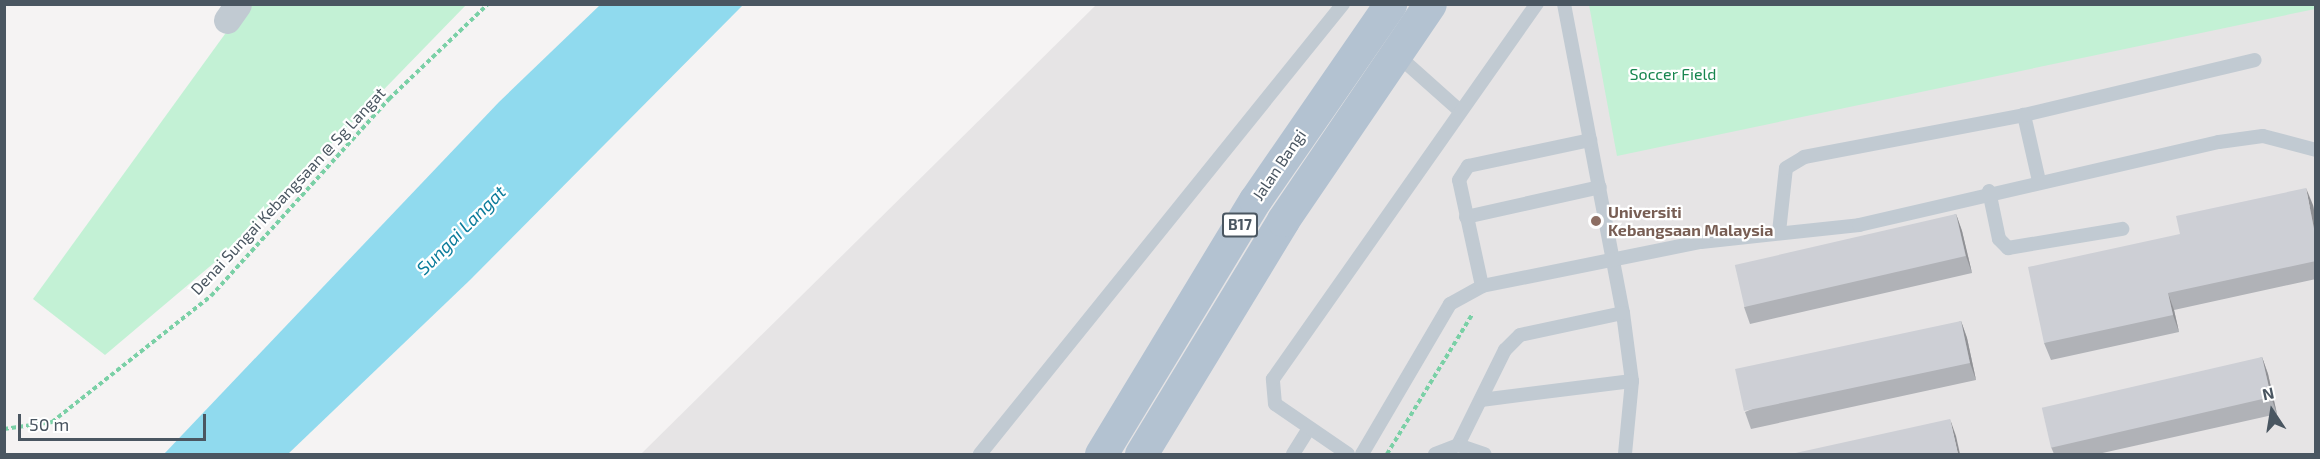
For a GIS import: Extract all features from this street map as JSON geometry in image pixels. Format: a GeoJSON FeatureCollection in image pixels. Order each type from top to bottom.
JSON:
{"type":"FeatureCollection","features":[{"type":"Feature","properties":{"kind":"main road","name":"Jalan Bangi"},"geometry":{"type":"LineString","coordinates":[[1101,454],[1255,200],[1390,4]]}},
{"type":"Feature","properties":{"kind":"main road","name":"Jalan Bangi"},"geometry":{"type":"LineString","coordinates":[[1141,454],[1283,220],[1394,52],[1430,4]]}},
{"type":"Feature","properties":{"kind":"lane"},"geometry":{"type":"LineString","coordinates":[[980,454],[1343,4]]}},
{"type":"Feature","properties":{"kind":"lane"},"geometry":{"type":"LineString","coordinates":[[1348,454],[1308,430],[1275,404],[1273,379],[1537,4]]}},
{"type":"Feature","properties":{"kind":"lane"},"geometry":{"type":"LineString","coordinates":[[1564,4],[1623,312],[1632,381],[1625,454]]}},
{"type":"Feature","properties":{"kind":"lane"},"geometry":{"type":"LineString","coordinates":[[1394,52],[1460,111]]}},
{"type":"Feature","properties":{"kind":"lane"},"geometry":{"type":"LineString","coordinates":[[1779,232],[1786,168],[1804,157],[2024,115],[2255,60]]}},
{"type":"Feature","properties":{"kind":"lane"},"geometry":{"type":"LineString","coordinates":[[2024,115],[2039,181]]}},
{"type":"Feature","properties":{"kind":"lane"},"geometry":{"type":"LineString","coordinates":[[1362,454],[1450,304],[1482,286],[1614,259],[1779,232],[1859,225],[1943,207],[1989,191],[2263,136],[2316,150]]}},
{"type":"Feature","properties":{"kind":"lane"},"geometry":{"type":"LineString","coordinates":[[1482,286],[1459,180],[1468,166],[1590,140]]}},
{"type":"Feature","properties":{"kind":"lane"},"geometry":{"type":"LineString","coordinates":[[1466,218],[1600,187]]}},
{"type":"Feature","properties":{"kind":"lane"},"geometry":{"type":"LineString","coordinates":[[1989,191],[1999,238],[2008,248],[2122,228]]}},
{"type":"Feature","properties":{"kind":"lane"},"geometry":{"type":"LineString","coordinates":[[1458,445],[1505,350],[1520,335],[1623,312]]}},
{"type":"Feature","properties":{"kind":"lane"},"geometry":{"type":"LineString","coordinates":[[1480,400],[1632,381]]}},
{"type":"Feature","properties":{"kind":"lane"},"geometry":{"type":"LineString","coordinates":[[1293,454],[1308,430]]}},
{"type":"Feature","properties":{"kind":"lane"},"geometry":{"type":"LineString","coordinates":[[1435,454],[1458,445],[1484,454]]}},
{"type":"Feature","properties":{"kind":"path","name":"Denai Sungai Kebangsaan @ Sg Langat"},"geometry":{"type":"LineString","coordinates":[[4,429],[52,422],[211,296],[389,99],[488,4]]}},
{"type":"Feature","properties":{"kind":"path"},"geometry":{"type":"LineString","coordinates":[[1387,454],[1478,308]]}},
{"type":"Feature","properties":{"kind":"shaded area","name":"Universiti Kebangsaan Malaysia"},"geometry":{"type":"Polygon","coordinates":[[[1096,5],[2315,5],[2315,454],[641,454],[1096,5]]]}},
{"type":"Feature","properties":{"kind":"green space","name":"Soccer Field"},"geometry":{"type":"Polygon","coordinates":[[[2315,4],[2315,9],[1617,156],[1589,5],[2315,4]]]}},
{"type":"Feature","properties":{"kind":"green space"},"geometry":{"type":"Polygon","coordinates":[[[246,5],[466,5],[221,257],[105,355],[33,299],[246,5]]]}},
{"type":"Feature","properties":{"kind":"water","name":"Sungai Langat"},"geometry":{"type":"Polygon","coordinates":[[[600,5],[743,5],[470,280],[288,454],[164,454],[499,102],[600,5]]]}},
{"type":"Feature","properties":{"kind":"building"},"geometry":{"type":"Polygon","coordinates":[[[2306,188],[2316,239],[2316,261],[2168,293],[2173,315],[2044,343],[2028,267],[2180,234],[2176,216],[2306,188]]]}},
{"type":"Feature","properties":{"kind":"building"},"geometry":{"type":"Polygon","coordinates":[[[1956,214],[1966,256],[1744,307],[1735,265],[1956,214]]]}},
{"type":"Feature","properties":{"kind":"building"},"geometry":{"type":"Polygon","coordinates":[[[1961,321],[1970,363],[1744,411],[1735,369],[1961,321]]]}},
{"type":"Feature","properties":{"kind":"building"},"geometry":{"type":"Polygon","coordinates":[[[2262,357],[2271,397],[2051,448],[2042,408],[2262,357]]]}},
{"type":"Feature","properties":{"kind":"building"},"geometry":{"type":"Polygon","coordinates":[[[1950,419],[1958,454],[1791,454],[1950,419]]]}},
{"type":"Feature","properties":{"kind":"place","name":"Universiti Kebangsaan Malaysia"},"geometry":{"type":"Point","coordinates":[1596,221]}}]}
